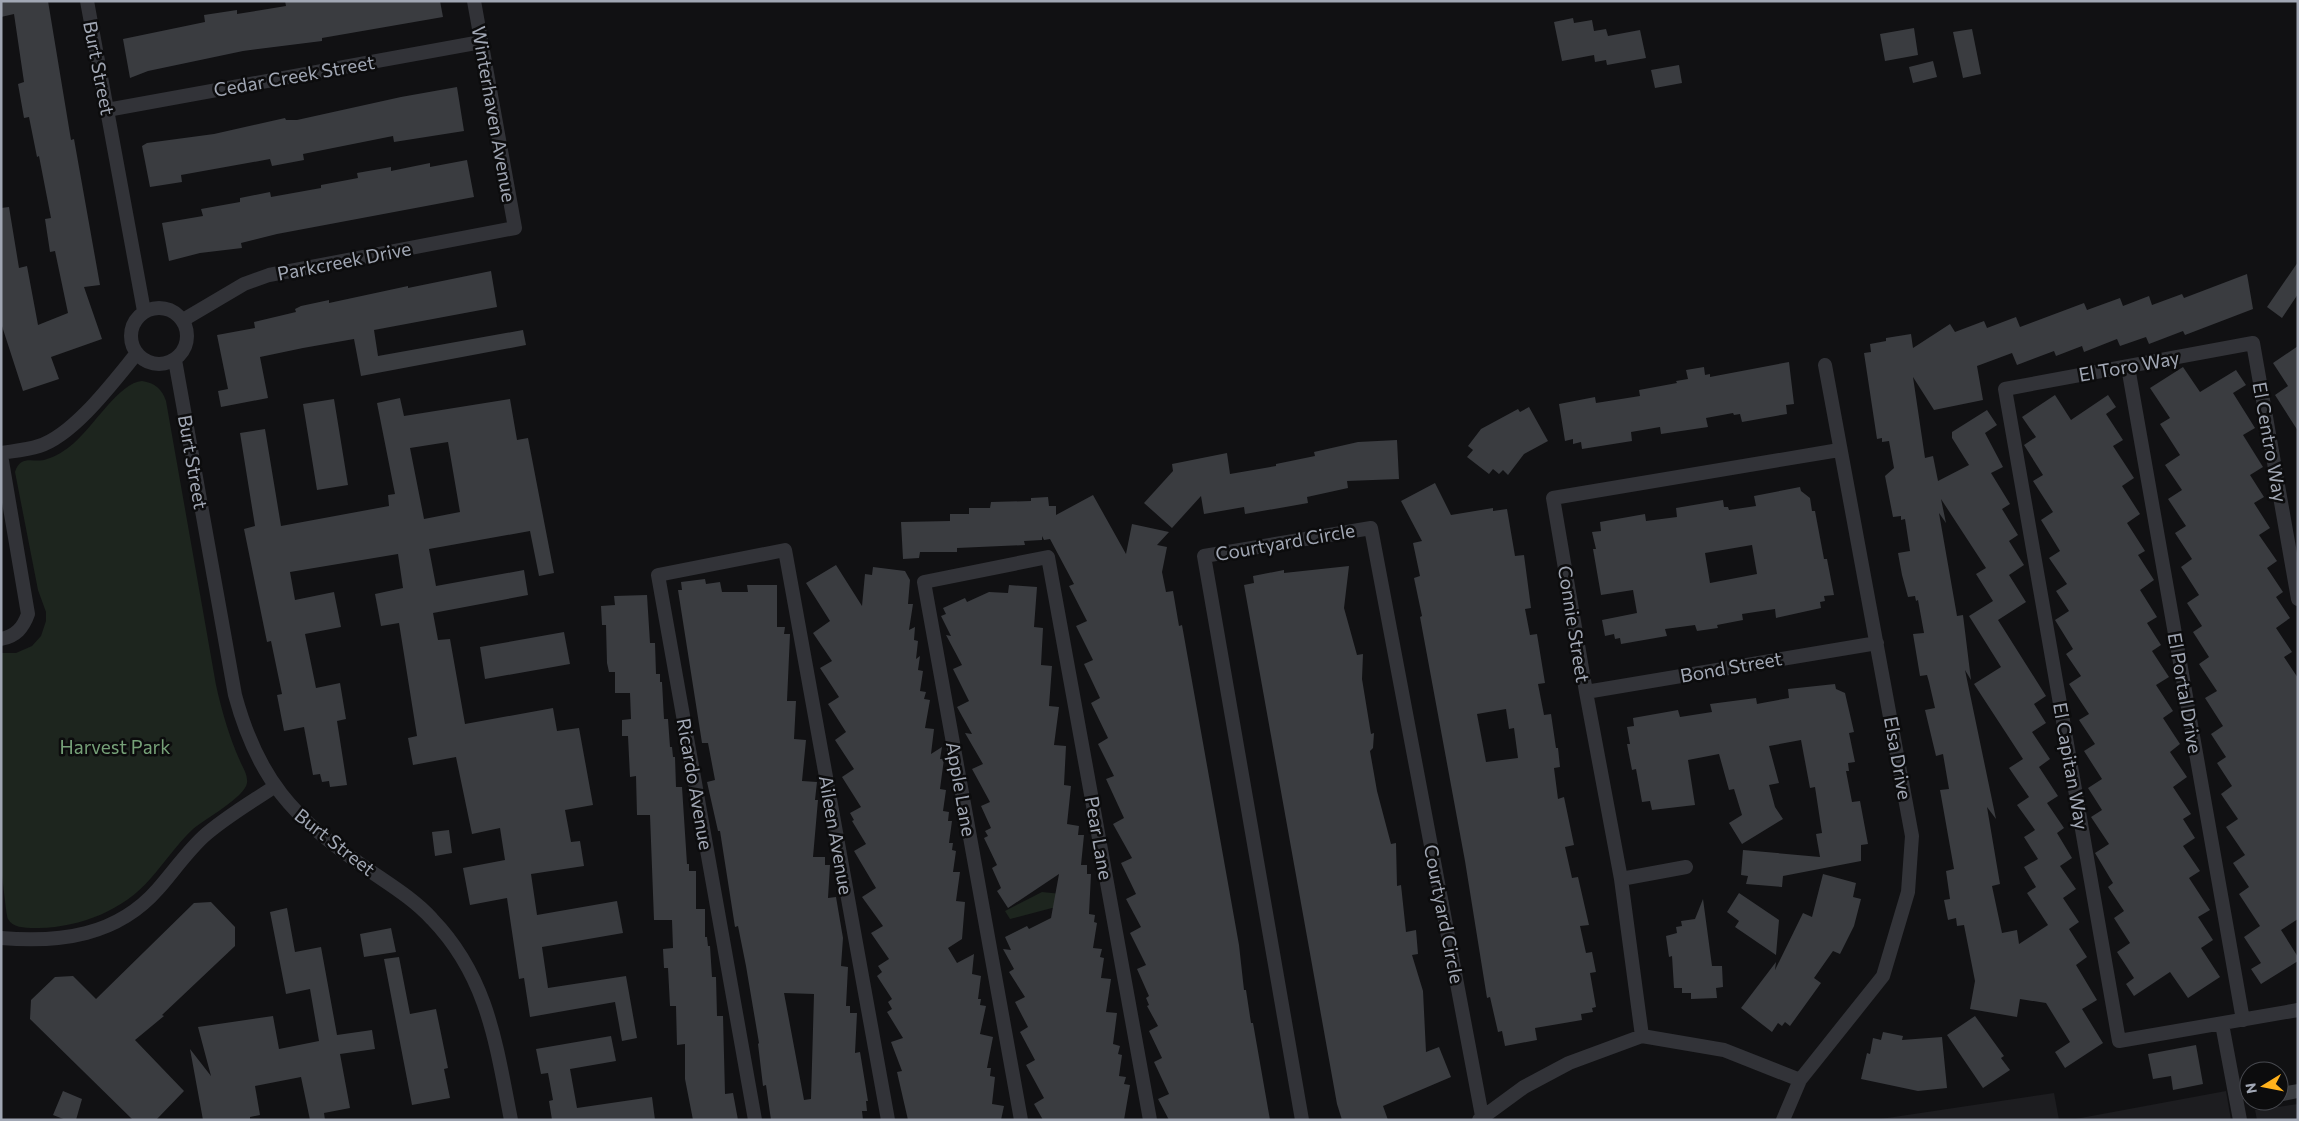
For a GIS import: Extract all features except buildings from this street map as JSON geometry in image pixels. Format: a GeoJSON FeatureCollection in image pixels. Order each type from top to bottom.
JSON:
{"type":"FeatureCollection","features":[{"type":"Feature","properties":{"kind":"street","name":"Burt Street"},"geometry":{"type":"LineString","coordinates":[[87,1],[144,311]]}},
{"type":"Feature","properties":{"kind":"street","name":"Winterhaven Avenue"},"geometry":{"type":"LineString","coordinates":[[474,1],[514,228]]}},
{"type":"Feature","properties":{"kind":"street","name":"Cedar Creek Street"},"geometry":{"type":"LineString","coordinates":[[107,110],[482,42]]}},
{"type":"Feature","properties":{"kind":"street","name":"Parkcreek Drive"},"geometry":{"type":"LineString","coordinates":[[183,320],[244,284],[269,275],[514,228]]}},
{"type":"Feature","properties":{"kind":"street"},"geometry":{"type":"LineString","coordinates":[[164,308],[176,313],[183,320],[188,333],[187,342],[182,354],[175,360],[157,364],[144,360],[137,353],[131,341],[131,331],[134,322],[144,311],[164,308]]}},
{"type":"Feature","properties":{"kind":"street","name":"El Toro Way"},"geometry":{"type":"LineString","coordinates":[[2005,389],[2253,343]]}},
{"type":"Feature","properties":{"kind":"street","name":"El Centro Way"},"geometry":{"type":"LineString","coordinates":[[2253,343],[2298,599]]}},
{"type":"Feature","properties":{"kind":"street"},"geometry":{"type":"LineString","coordinates":[[1,639],[16,634],[25,623],[28,614],[1,454],[40,446],[66,430],[100,398],[137,353]]}},
{"type":"Feature","properties":{"kind":"street","name":"Burt Street"},"geometry":{"type":"LineString","coordinates":[[175,360],[235,695],[250,741],[274,787],[309,826],[416,903],[433,919],[449,939],[472,974],[487,1010],[493,1028],[511,1120]]}},
{"type":"Feature","properties":{"kind":"street","name":"Elsa Drive"},"geometry":{"type":"LineString","coordinates":[[1783,1120],[1800,1080],[1883,976],[1908,892],[1912,836],[1839,450],[1825,366]]}},
{"type":"Feature","properties":{"kind":"street","name":"El Portal Drive"},"geometry":{"type":"LineString","coordinates":[[2128,367],[2243,1020]]}},
{"type":"Feature","properties":{"kind":"street","name":"El Capitan Way"},"geometry":{"type":"LineString","coordinates":[[2005,389],[2119,1041],[2222,1024]]}},
{"type":"Feature","properties":{"kind":"street","name":"Connie Street"},"geometry":{"type":"LineString","coordinates":[[1642,1036],[1621,879],[1586,692],[1554,498],[1839,450]]}},
{"type":"Feature","properties":{"kind":"street","name":"Courtyard Circle"},"geometry":{"type":"LineString","coordinates":[[1302,1120],[1204,556],[1371,528],[1480,1118]]}},
{"type":"Feature","properties":{"kind":"street","name":"Ricardo Avenue"},"geometry":{"type":"LineString","coordinates":[[755,1120],[658,575],[784,550]]}},
{"type":"Feature","properties":{"kind":"street","name":"Aileen Avenue"},"geometry":{"type":"LineString","coordinates":[[784,550],[888,1120]]}},
{"type":"Feature","properties":{"kind":"street","name":"Apple Lane"},"geometry":{"type":"LineString","coordinates":[[1021,1120],[924,582],[1048,557]]}},
{"type":"Feature","properties":{"kind":"street","name":"Pear Lane"},"geometry":{"type":"LineString","coordinates":[[1048,557],[1150,1120]]}},
{"type":"Feature","properties":{"kind":"street","name":"Bond Street"},"geometry":{"type":"LineString","coordinates":[[1586,692],[1877,643]]}},
{"type":"Feature","properties":{"kind":"street"},"geometry":{"type":"LineString","coordinates":[[1,938],[45,941],[80,936],[111,925],[138,909],[203,837],[274,787]]}},
{"type":"Feature","properties":{"kind":"street"},"geometry":{"type":"LineString","coordinates":[[1621,879],[1686,867]]}},
{"type":"Feature","properties":{"kind":"street"},"geometry":{"type":"LineString","coordinates":[[2240,1120],[2222,1024],[2298,1010]]}},
{"type":"Feature","properties":{"kind":"street"},"geometry":{"type":"LineString","coordinates":[[1480,1118],[1524,1087],[1569,1063],[1642,1036],[1724,1050],[1800,1080]]}},
{"type":"Feature","properties":{"kind":"shaded area"},"geometry":{"type":"Polygon","coordinates":[[[2226,1091],[2231,1120],[2070,1120],[2226,1091]]]}},
{"type":"Feature","properties":{"kind":"shaded area"},"geometry":{"type":"Polygon","coordinates":[[[2054,1093],[2059,1120],[1874,1120],[2054,1093]]]}},
{"type":"Feature","properties":{"kind":"shaded area"},"geometry":{"type":"Polygon","coordinates":[[[2298,1104],[2298,1120],[2257,1120],[2255,1111],[2289,1111],[2289,1105],[2298,1104]]]}},
{"type":"Feature","properties":{"kind":"green space","name":"Harvest Park"},"geometry":{"type":"Polygon","coordinates":[[[142,381],[157,387],[166,401],[216,685],[226,724],[246,774],[247,783],[245,789],[232,801],[193,829],[151,878],[115,908],[101,915],[70,924],[39,928],[22,927],[14,925],[8,919],[1,870],[1,653],[16,653],[32,646],[41,636],[46,621],[46,612],[38,590],[15,472],[18,466],[25,461],[47,459],[68,448],[116,397],[133,383],[142,381]]]}},
{"type":"Feature","properties":{"kind":"green space"},"geometry":{"type":"Polygon","coordinates":[[[1042,892],[1081,896],[1079,911],[1052,908],[1010,919],[1005,911],[1042,892]]]}}]}
